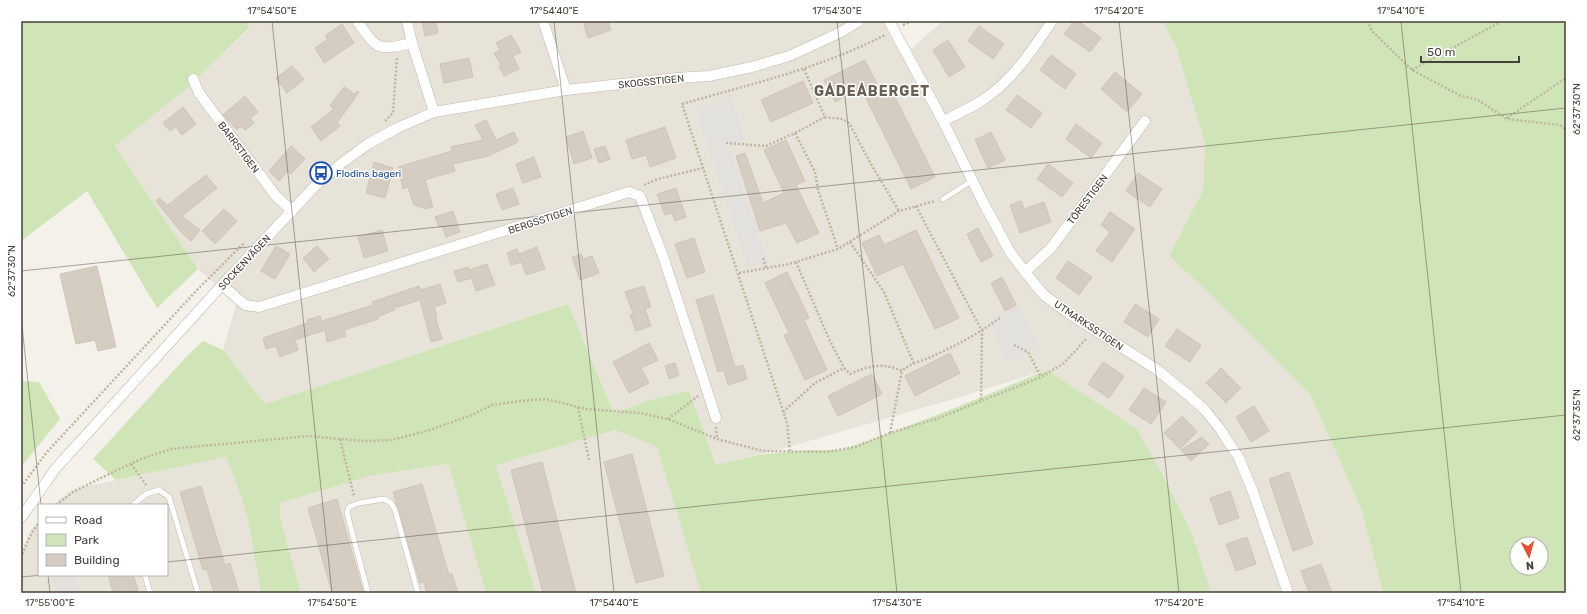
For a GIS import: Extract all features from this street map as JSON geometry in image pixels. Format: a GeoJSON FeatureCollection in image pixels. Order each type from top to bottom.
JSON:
{"type":"FeatureCollection","features":[{"type":"Feature","properties":{"kind":"street"},"geometry":{"type":"LineString","coordinates":[[357,21],[374,44],[383,48],[412,43]]}},
{"type":"Feature","properties":{"kind":"street"},"geometry":{"type":"LineString","coordinates":[[407,21],[412,43],[434,112]]}},
{"type":"Feature","properties":{"kind":"street"},"geometry":{"type":"LineString","coordinates":[[543,21],[566,90]]}},
{"type":"Feature","properties":{"kind":"street","name":"SKOGSSTIGEN"},"geometry":{"type":"LineString","coordinates":[[434,112],[566,90],[676,78],[709,76],[745,69],[803,50],[841,32],[859,21]]}},
{"type":"Feature","properties":{"kind":"street","name":"UTMARKSSTIGEN"},"geometry":{"type":"LineString","coordinates":[[888,21],[943,121],[972,181],[1010,252],[1025,272],[1044,295],[1071,315],[1156,369],[1181,389],[1206,410],[1220,429],[1240,458],[1288,593]]}},
{"type":"Feature","properties":{"kind":"street"},"geometry":{"type":"LineString","coordinates":[[943,121],[982,101],[1006,82],[1025,59],[1052,21]]}},
{"type":"Feature","properties":{"kind":"street","name":"BARRSTIGEN"},"geometry":{"type":"LineString","coordinates":[[193,79],[199,93],[276,196],[292,211]]}},
{"type":"Feature","properties":{"kind":"street","name":"SOCKENVÄGEN"},"geometry":{"type":"LineString","coordinates":[[21,518],[56,468],[222,285],[318,183],[342,162],[368,144],[397,128],[434,112]]}},
{"type":"Feature","properties":{"kind":"street","name":"TÖRESTIGEN"},"geometry":{"type":"LineString","coordinates":[[1025,272],[1051,248],[1145,121]]}},
{"type":"Feature","properties":{"kind":"street"},"geometry":{"type":"LineString","coordinates":[[629,192],[640,196],[664,259],[716,418]]}},
{"type":"Feature","properties":{"kind":"street","name":"BERGSSTIGEN"},"geometry":{"type":"LineString","coordinates":[[222,285],[245,305],[259,307],[629,192]]}},
{"type":"Feature","properties":{"kind":"lane"},"geometry":{"type":"LineString","coordinates":[[942,199],[972,181]]}},
{"type":"Feature","properties":{"kind":"lane"},"geometry":{"type":"LineString","coordinates":[[134,504],[146,494],[159,490],[169,497],[198,593]]}},
{"type":"Feature","properties":{"kind":"lane"},"geometry":{"type":"LineString","coordinates":[[368,593],[347,514],[349,507],[384,498],[391,503],[395,510],[418,593]]}},
{"type":"Feature","properties":{"kind":"lane"},"geometry":{"type":"LineString","coordinates":[[145,576],[150,593]]}},
{"type":"Feature","properties":{"kind":"path"},"geometry":{"type":"LineString","coordinates":[[790,451],[787,423],[739,273],[682,104],[804,68],[858,48],[912,21]]}},
{"type":"Feature","properties":{"kind":"path"},"geometry":{"type":"LineString","coordinates":[[1367,21],[1372,32],[1412,70],[1459,96],[1478,100],[1507,119],[1560,125],[1566,130]]}},
{"type":"Feature","properties":{"kind":"path"},"geometry":{"type":"LineString","coordinates":[[1412,70],[1502,21]]}},
{"type":"Feature","properties":{"kind":"path"},"geometry":{"type":"LineString","coordinates":[[804,68],[825,117]]}},
{"type":"Feature","properties":{"kind":"path"},"geometry":{"type":"LineString","coordinates":[[1507,119],[1566,78]]}},
{"type":"Feature","properties":{"kind":"path"},"geometry":{"type":"LineString","coordinates":[[726,142],[766,146],[825,117],[842,119],[849,123],[899,211]]}},
{"type":"Feature","properties":{"kind":"path"},"geometry":{"type":"LineString","coordinates":[[795,133],[815,172],[818,190],[838,249]]}},
{"type":"Feature","properties":{"kind":"path"},"geometry":{"type":"LineString","coordinates":[[629,192],[658,179],[703,168]]}},
{"type":"Feature","properties":{"kind":"path"},"geometry":{"type":"LineString","coordinates":[[739,273],[796,262],[838,249],[899,211],[942,199]]}},
{"type":"Feature","properties":{"kind":"path"},"geometry":{"type":"LineString","coordinates":[[916,206],[982,331],[981,402]]}},
{"type":"Feature","properties":{"kind":"path"},"geometry":{"type":"LineString","coordinates":[[850,242],[884,292],[914,364]]}},
{"type":"Feature","properties":{"kind":"path"},"geometry":{"type":"LineString","coordinates":[[763,258],[766,268]]}},
{"type":"Feature","properties":{"kind":"path"},"geometry":{"type":"LineString","coordinates":[[796,262],[829,339],[844,368],[850,374],[868,366],[893,367],[902,371]]}},
{"type":"Feature","properties":{"kind":"path"},"geometry":{"type":"LineString","coordinates":[[890,433],[902,371],[906,367],[933,356],[982,331],[1001,317]]}},
{"type":"Feature","properties":{"kind":"path"},"geometry":{"type":"LineString","coordinates":[[57,504],[73,492],[131,464],[171,450],[308,436],[364,441],[391,440],[427,431],[472,415],[492,405],[546,399],[586,409],[640,413],[668,419],[717,439],[763,451],[828,452],[855,447],[890,433],[940,418],[1041,376],[1064,363],[1095,330]]}},
{"type":"Feature","properties":{"kind":"path"},"geometry":{"type":"LineString","coordinates":[[1014,345],[1028,352],[1041,376]]}},
{"type":"Feature","properties":{"kind":"path"},"geometry":{"type":"LineString","coordinates":[[783,412],[815,383],[844,368]]}},
{"type":"Feature","properties":{"kind":"path"},"geometry":{"type":"LineString","coordinates":[[668,419],[707,390]]}},
{"type":"Feature","properties":{"kind":"path"},"geometry":{"type":"LineString","coordinates":[[578,407],[589,460]]}},
{"type":"Feature","properties":{"kind":"path"},"geometry":{"type":"LineString","coordinates":[[340,439],[356,505]]}},
{"type":"Feature","properties":{"kind":"path"},"geometry":{"type":"LineString","coordinates":[[131,464],[152,492]]}},
{"type":"Feature","properties":{"kind":"path"},"geometry":{"type":"LineString","coordinates":[[21,558],[27,541],[38,524]]}},
{"type":"Feature","properties":{"kind":"shaded area"},"geometry":{"type":"Polygon","coordinates":[[[247,21],[895,21],[911,49],[943,21],[1162,21],[1175,44],[1205,144],[1203,190],[1169,256],[1213,297],[1311,396],[1362,511],[1383,593],[1211,593],[1193,536],[1165,479],[1137,429],[1047,370],[785,448],[716,465],[689,391],[649,400],[614,413],[568,304],[265,404],[223,350],[239,295],[220,288],[198,269],[115,146],[185,90],[249,29],[247,21]]]}},
{"type":"Feature","properties":{"kind":"shaded area"},"geometry":{"type":"Polygon","coordinates":[[[732,99],[746,141],[729,147],[768,262],[748,269],[695,111],[732,99]]]}},
{"type":"Feature","properties":{"kind":"shaded area"},"geometry":{"type":"Polygon","coordinates":[[[1019,305],[1039,347],[1007,362],[987,320],[1019,305]]]}},
{"type":"Feature","properties":{"kind":"shaded area"},"geometry":{"type":"Polygon","coordinates":[[[615,430],[657,447],[701,593],[536,593],[496,465],[615,430]]]}},
{"type":"Feature","properties":{"kind":"shaded area"},"geometry":{"type":"Polygon","coordinates":[[[226,457],[241,496],[248,521],[261,593],[21,593],[21,555],[31,530],[38,522],[38,576],[168,576],[168,504],[55,504],[74,489],[226,457]]]}},
{"type":"Feature","properties":{"kind":"shaded area"},"geometry":{"type":"Polygon","coordinates":[[[448,464],[486,593],[301,593],[280,518],[279,503],[369,476],[448,464]]]}},
{"type":"Feature","properties":{"kind":"shaded area"},"geometry":{"type":"Polygon","coordinates":[[[50,576],[75,576],[80,593],[56,593],[50,576]]]}},
{"type":"Feature","properties":{"kind":"green space"},"geometry":{"type":"Polygon","coordinates":[[[21,21],[247,21],[249,28],[185,90],[115,146],[198,269],[157,308],[87,191],[21,241],[21,21]]]}},
{"type":"Feature","properties":{"kind":"green space"},"geometry":{"type":"Polygon","coordinates":[[[1162,21],[1566,21],[1566,593],[1383,593],[1362,511],[1311,396],[1213,297],[1169,256],[1203,190],[1205,144],[1175,44],[1162,21]]]}},
{"type":"Feature","properties":{"kind":"green space"},"geometry":{"type":"Polygon","coordinates":[[[568,304],[614,413],[649,400],[689,391],[716,465],[758,455],[810,450],[842,450],[962,405],[1047,370],[1137,429],[1165,479],[1193,536],[1211,593],[701,593],[657,447],[615,430],[496,465],[536,593],[486,593],[448,464],[369,476],[280,503],[280,518],[301,593],[261,593],[248,521],[241,496],[226,457],[116,480],[93,459],[187,356],[203,341],[223,350],[265,404],[568,304]]]}},
{"type":"Feature","properties":{"kind":"green space"},"geometry":{"type":"Polygon","coordinates":[[[21,381],[39,382],[60,419],[21,467],[21,381]]]}},
{"type":"Feature","properties":{"kind":"building"},"geometry":{"type":"Polygon","coordinates":[[[422,21],[436,21],[438,33],[425,36],[422,21]]]}},
{"type":"Feature","properties":{"kind":"building"},"geometry":{"type":"Polygon","coordinates":[[[583,21],[608,21],[611,30],[588,38],[583,21]]]}},
{"type":"Feature","properties":{"kind":"building"},"geometry":{"type":"Polygon","coordinates":[[[1074,21],[1078,21],[1101,38],[1090,52],[1064,34],[1074,21]]]}},
{"type":"Feature","properties":{"kind":"building"},"geometry":{"type":"Polygon","coordinates":[[[342,24],[354,43],[324,63],[315,48],[328,39],[325,36],[342,24]]]}},
{"type":"Feature","properties":{"kind":"building"},"geometry":{"type":"Polygon","coordinates":[[[979,26],[1004,44],[993,59],[968,41],[979,26]]]}},
{"type":"Feature","properties":{"kind":"building"},"geometry":{"type":"Polygon","coordinates":[[[511,35],[521,52],[513,56],[519,69],[504,76],[499,66],[501,65],[494,53],[500,50],[496,43],[511,35]]]}},
{"type":"Feature","properties":{"kind":"building"},"geometry":{"type":"Polygon","coordinates":[[[948,40],[965,67],[949,77],[933,50],[948,40]]]}},
{"type":"Feature","properties":{"kind":"building"},"geometry":{"type":"Polygon","coordinates":[[[1051,55],[1076,74],[1065,89],[1040,70],[1051,55]]]}},
{"type":"Feature","properties":{"kind":"building"},"geometry":{"type":"Polygon","coordinates":[[[469,58],[473,77],[444,83],[440,64],[469,58]]]}},
{"type":"Feature","properties":{"kind":"building"},"geometry":{"type":"Polygon","coordinates":[[[865,60],[882,94],[891,89],[935,177],[911,189],[861,88],[835,102],[824,80],[865,60]]]}},
{"type":"Feature","properties":{"kind":"building"},"geometry":{"type":"Polygon","coordinates":[[[292,66],[304,79],[287,93],[276,78],[292,66]]]}},
{"type":"Feature","properties":{"kind":"building"},"geometry":{"type":"Polygon","coordinates":[[[1115,72],[1142,94],[1127,112],[1101,89],[1115,72]]]}},
{"type":"Feature","properties":{"kind":"building"},"geometry":{"type":"Polygon","coordinates":[[[803,81],[813,103],[771,122],[761,100],[803,81]]]}},
{"type":"Feature","properties":{"kind":"building"},"geometry":{"type":"Polygon","coordinates":[[[344,87],[353,93],[351,96],[358,91],[359,92],[337,123],[340,126],[321,141],[311,127],[334,109],[330,106],[344,87]]]}},
{"type":"Feature","properties":{"kind":"building"},"geometry":{"type":"Polygon","coordinates":[[[1017,95],[1042,113],[1031,128],[1006,110],[1017,95]]]}},
{"type":"Feature","properties":{"kind":"building"},"geometry":{"type":"Polygon","coordinates":[[[245,96],[258,112],[250,118],[254,123],[245,130],[241,126],[237,130],[223,115],[245,96]]]}},
{"type":"Feature","properties":{"kind":"building"},"geometry":{"type":"Polygon","coordinates":[[[183,107],[196,124],[182,135],[176,127],[170,131],[163,123],[183,107]]]}},
{"type":"Feature","properties":{"kind":"building"},"geometry":{"type":"Polygon","coordinates":[[[486,120],[496,140],[514,132],[518,142],[488,156],[453,164],[455,171],[425,180],[433,207],[426,209],[414,205],[408,187],[403,189],[398,167],[452,151],[451,147],[483,140],[475,125],[486,120]]]}},
{"type":"Feature","properties":{"kind":"building"},"geometry":{"type":"Polygon","coordinates":[[[1076,124],[1102,143],[1091,158],[1066,139],[1076,124]]]}},
{"type":"Feature","properties":{"kind":"building"},"geometry":{"type":"Polygon","coordinates":[[[665,127],[676,158],[650,167],[646,155],[632,159],[626,140],[665,127]]]}},
{"type":"Feature","properties":{"kind":"building"},"geometry":{"type":"Polygon","coordinates":[[[583,131],[592,158],[574,164],[566,137],[583,131]]]}},
{"type":"Feature","properties":{"kind":"building"},"geometry":{"type":"Polygon","coordinates":[[[991,132],[1005,160],[988,168],[975,140],[991,132]]]}},
{"type":"Feature","properties":{"kind":"building"},"geometry":{"type":"Polygon","coordinates":[[[786,140],[805,181],[796,185],[819,233],[797,243],[786,223],[760,231],[736,156],[745,153],[763,203],[784,193],[764,150],[786,140]]]}},
{"type":"Feature","properties":{"kind":"building"},"geometry":{"type":"Polygon","coordinates":[[[291,146],[305,159],[291,174],[288,171],[279,181],[269,171],[291,146]]]}},
{"type":"Feature","properties":{"kind":"building"},"geometry":{"type":"Polygon","coordinates":[[[605,146],[610,159],[599,163],[594,149],[605,146]]]}},
{"type":"Feature","properties":{"kind":"building"},"geometry":{"type":"Polygon","coordinates":[[[534,157],[541,177],[523,183],[516,164],[534,157]]]}},
{"type":"Feature","properties":{"kind":"building"},"geometry":{"type":"Polygon","coordinates":[[[374,162],[393,168],[385,198],[366,193],[374,162]]]}},
{"type":"Feature","properties":{"kind":"building"},"geometry":{"type":"Polygon","coordinates":[[[1048,164],[1073,183],[1062,197],[1037,179],[1048,164]]]}},
{"type":"Feature","properties":{"kind":"building"},"geometry":{"type":"Polygon","coordinates":[[[1138,173],[1162,189],[1150,207],[1126,191],[1138,173]]]}},
{"type":"Feature","properties":{"kind":"building"},"geometry":{"type":"Polygon","coordinates":[[[206,175],[217,188],[182,216],[200,230],[191,241],[181,232],[156,201],[159,198],[170,207],[168,205],[206,175]]]}},
{"type":"Feature","properties":{"kind":"building"},"geometry":{"type":"Polygon","coordinates":[[[513,188],[519,204],[502,210],[496,194],[513,188]]]}},
{"type":"Feature","properties":{"kind":"building"},"geometry":{"type":"Polygon","coordinates":[[[676,188],[686,217],[675,221],[672,213],[665,215],[657,194],[676,188]]]}},
{"type":"Feature","properties":{"kind":"building"},"geometry":{"type":"Polygon","coordinates":[[[1021,201],[1024,209],[1044,202],[1051,222],[1020,233],[1010,205],[1021,201]]]}},
{"type":"Feature","properties":{"kind":"building"},"geometry":{"type":"Polygon","coordinates":[[[224,209],[237,221],[215,244],[202,231],[224,209]]]}},
{"type":"Feature","properties":{"kind":"building"},"geometry":{"type":"Polygon","coordinates":[[[453,211],[460,232],[446,237],[442,226],[439,227],[435,217],[453,211]]]}},
{"type":"Feature","properties":{"kind":"building"},"geometry":{"type":"Polygon","coordinates":[[[1110,212],[1135,229],[1112,262],[1096,251],[1110,232],[1101,225],[1110,212]]]}},
{"type":"Feature","properties":{"kind":"building"},"geometry":{"type":"Polygon","coordinates":[[[978,228],[993,256],[981,262],[967,234],[978,228]]]}},
{"type":"Feature","properties":{"kind":"building"},"geometry":{"type":"Polygon","coordinates":[[[382,230],[388,251],[364,258],[358,237],[382,230]]]}},
{"type":"Feature","properties":{"kind":"building"},"geometry":{"type":"Polygon","coordinates":[[[916,230],[959,318],[935,329],[903,264],[877,276],[862,243],[879,235],[884,245],[916,230]]]}},
{"type":"Feature","properties":{"kind":"building"},"geometry":{"type":"Polygon","coordinates":[[[694,238],[705,272],[687,278],[675,244],[694,238]]]}},
{"type":"Feature","properties":{"kind":"building"},"geometry":{"type":"Polygon","coordinates":[[[276,246],[290,254],[275,279],[261,271],[276,246]]]}},
{"type":"Feature","properties":{"kind":"building"},"geometry":{"type":"Polygon","coordinates":[[[317,246],[329,259],[314,272],[303,258],[317,246]]]}},
{"type":"Feature","properties":{"kind":"building"},"geometry":{"type":"Polygon","coordinates":[[[537,247],[545,269],[526,275],[519,254],[537,247]]]}},
{"type":"Feature","properties":{"kind":"building"},"geometry":{"type":"Polygon","coordinates":[[[517,249],[522,262],[511,265],[507,253],[517,249]]]}},
{"type":"Feature","properties":{"kind":"building"},"geometry":{"type":"Polygon","coordinates":[[[581,254],[583,259],[592,256],[599,273],[580,280],[572,257],[581,254]]]}},
{"type":"Feature","properties":{"kind":"building"},"geometry":{"type":"Polygon","coordinates":[[[1068,261],[1092,277],[1079,295],[1056,278],[1068,261]]]}},
{"type":"Feature","properties":{"kind":"building"},"geometry":{"type":"Polygon","coordinates":[[[487,264],[495,285],[476,291],[469,270],[487,264]]]}},
{"type":"Feature","properties":{"kind":"building"},"geometry":{"type":"Polygon","coordinates":[[[97,266],[116,347],[98,351],[95,340],[76,344],[60,274],[97,266]]]}},
{"type":"Feature","properties":{"kind":"building"},"geometry":{"type":"Polygon","coordinates":[[[468,267],[472,278],[458,282],[454,271],[468,267]]]}},
{"type":"Feature","properties":{"kind":"building"},"geometry":{"type":"Polygon","coordinates":[[[787,272],[809,318],[804,320],[827,370],[805,380],[784,335],[789,333],[765,283],[787,272]]]}},
{"type":"Feature","properties":{"kind":"building"},"geometry":{"type":"Polygon","coordinates":[[[1002,277],[1016,305],[1005,311],[991,283],[1002,277]]]}},
{"type":"Feature","properties":{"kind":"building"},"geometry":{"type":"Polygon","coordinates":[[[440,284],[446,303],[434,307],[437,316],[435,316],[442,339],[431,342],[420,300],[394,308],[395,310],[377,317],[378,319],[344,330],[346,336],[327,342],[325,330],[295,340],[298,350],[280,357],[276,346],[266,349],[263,338],[308,323],[307,320],[320,316],[322,321],[373,305],[372,302],[419,286],[421,290],[440,284]]]}},
{"type":"Feature","properties":{"kind":"building"},"geometry":{"type":"Polygon","coordinates":[[[644,286],[651,307],[645,309],[651,326],[636,331],[630,315],[633,313],[625,292],[644,286]]]}},
{"type":"Feature","properties":{"kind":"building"},"geometry":{"type":"Polygon","coordinates":[[[713,295],[735,367],[743,365],[747,379],[728,385],[724,370],[718,372],[696,300],[713,295]]]}},
{"type":"Feature","properties":{"kind":"building"},"geometry":{"type":"Polygon","coordinates":[[[1135,304],[1159,319],[1148,337],[1124,322],[1135,304]]]}},
{"type":"Feature","properties":{"kind":"building"},"geometry":{"type":"Polygon","coordinates":[[[1177,329],[1201,345],[1190,362],[1165,346],[1177,329]]]}},
{"type":"Feature","properties":{"kind":"building"},"geometry":{"type":"Polygon","coordinates":[[[649,343],[658,360],[641,368],[649,383],[629,393],[613,362],[649,343]]]}},
{"type":"Feature","properties":{"kind":"building"},"geometry":{"type":"Polygon","coordinates":[[[950,353],[960,373],[915,396],[905,376],[950,353]]]}},
{"type":"Feature","properties":{"kind":"building"},"geometry":{"type":"Polygon","coordinates":[[[1103,362],[1124,376],[1109,398],[1088,384],[1103,362]]]}},
{"type":"Feature","properties":{"kind":"building"},"geometry":{"type":"Polygon","coordinates":[[[675,363],[679,375],[669,379],[665,366],[675,363]]]}},
{"type":"Feature","properties":{"kind":"building"},"geometry":{"type":"Polygon","coordinates":[[[1221,368],[1241,388],[1226,403],[1206,383],[1221,368]]]}},
{"type":"Feature","properties":{"kind":"building"},"geometry":{"type":"Polygon","coordinates":[[[872,374],[882,394],[838,416],[828,396],[872,374]]]}},
{"type":"Feature","properties":{"kind":"building"},"geometry":{"type":"Polygon","coordinates":[[[1144,388],[1166,402],[1151,424],[1129,410],[1144,388]]]}},
{"type":"Feature","properties":{"kind":"building"},"geometry":{"type":"Polygon","coordinates":[[[1254,406],[1269,431],[1251,442],[1236,417],[1254,406]]]}},
{"type":"Feature","properties":{"kind":"building"},"geometry":{"type":"Polygon","coordinates":[[[1182,416],[1197,432],[1180,449],[1164,433],[1182,416]]]}},
{"type":"Feature","properties":{"kind":"building"},"geometry":{"type":"Polygon","coordinates":[[[1202,437],[1209,444],[1191,461],[1181,450],[1202,437]]]}},
{"type":"Feature","properties":{"kind":"building"},"geometry":{"type":"Polygon","coordinates":[[[632,454],[664,576],[636,583],[604,462],[632,454]]]}},
{"type":"Feature","properties":{"kind":"building"},"geometry":{"type":"Polygon","coordinates":[[[542,462],[576,593],[543,593],[511,470],[542,462]]]}},
{"type":"Feature","properties":{"kind":"building"},"geometry":{"type":"Polygon","coordinates":[[[1289,472],[1313,544],[1293,551],[1269,479],[1289,472]]]}},
{"type":"Feature","properties":{"kind":"building"},"geometry":{"type":"Polygon","coordinates":[[[422,484],[449,575],[452,574],[458,593],[427,593],[424,582],[420,583],[393,492],[422,484]]]}},
{"type":"Feature","properties":{"kind":"building"},"geometry":{"type":"Polygon","coordinates":[[[201,486],[225,565],[230,563],[239,593],[214,593],[207,569],[203,570],[180,492],[201,486]]]}},
{"type":"Feature","properties":{"kind":"building"},"geometry":{"type":"Polygon","coordinates":[[[1230,491],[1239,518],[1219,525],[1210,498],[1230,491]]]}},
{"type":"Feature","properties":{"kind":"building"},"geometry":{"type":"Polygon","coordinates":[[[337,499],[363,591],[355,593],[332,593],[308,508],[337,499]]]}},
{"type":"Feature","properties":{"kind":"building"},"geometry":{"type":"Polygon","coordinates":[[[1247,537],[1256,564],[1236,571],[1226,544],[1247,537]]]}},
{"type":"Feature","properties":{"kind":"building"},"geometry":{"type":"Polygon","coordinates":[[[1321,564],[1332,593],[1309,593],[1301,571],[1321,564]]]}},
{"type":"Feature","properties":{"kind":"building"},"geometry":{"type":"Polygon","coordinates":[[[108,576],[133,576],[138,590],[129,593],[113,593],[108,576]]]}},
{"type":"Feature","properties":{"kind":"place","name":"Flodins bageri"},"geometry":{"type":"Point","coordinates":[321,173]}},
{"type":"Feature","properties":{"kind":"district","name":"GÅDEÅBERGET"},"geometry":{"type":"Point","coordinates":[872,91]}}]}
